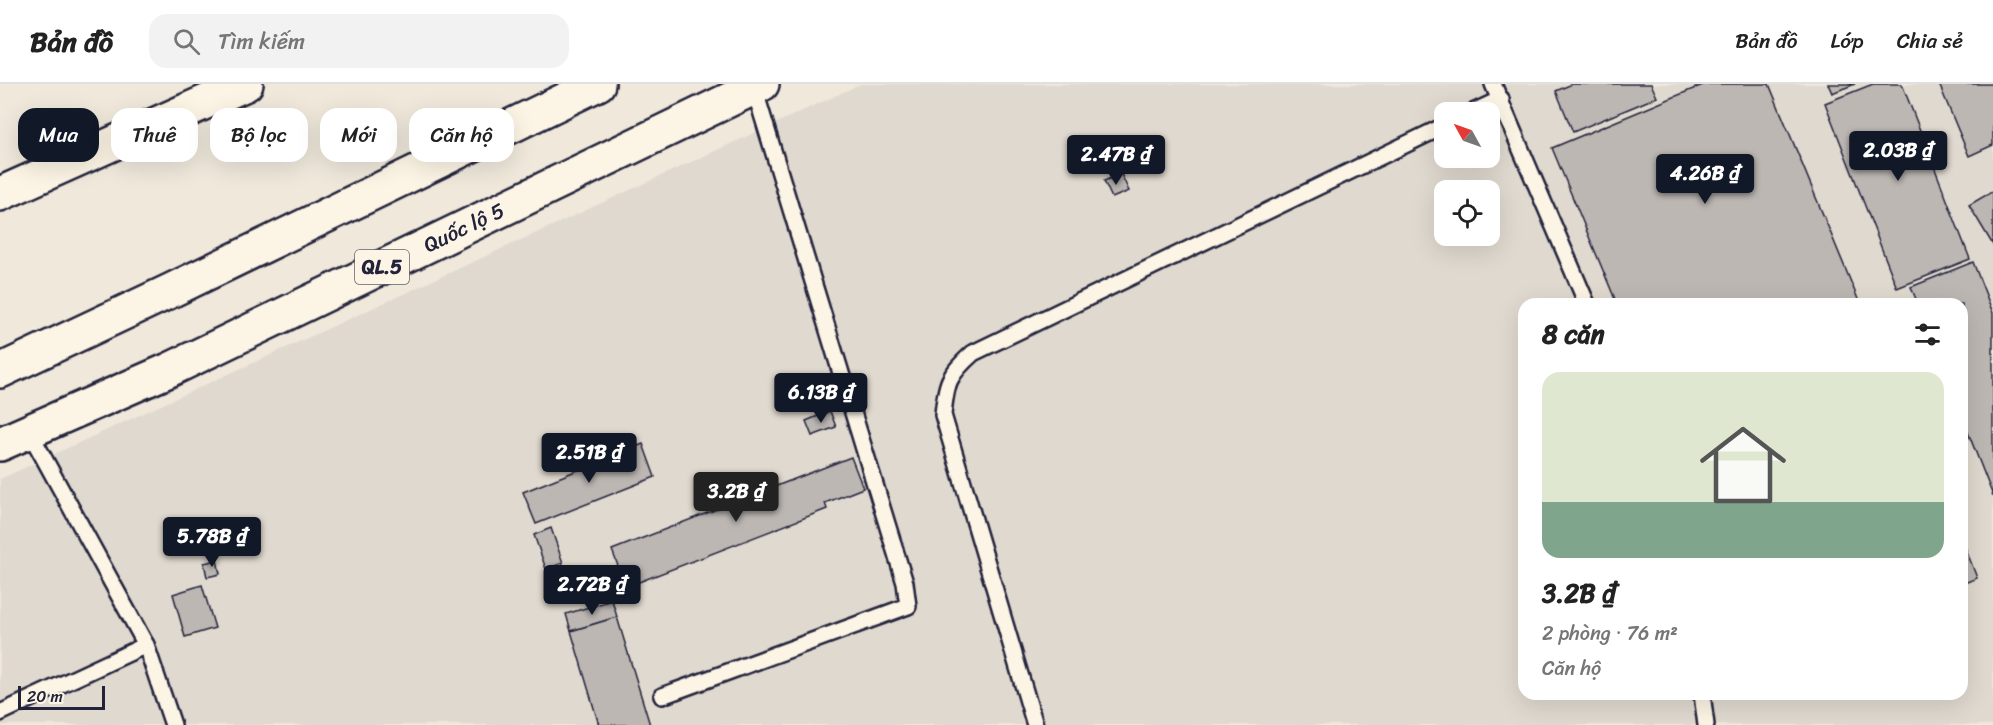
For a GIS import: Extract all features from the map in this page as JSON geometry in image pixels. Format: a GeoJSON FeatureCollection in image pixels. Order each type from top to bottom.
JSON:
{"type":"FeatureCollection","features":[{"type":"Feature","properties":{"kind":"highway"},"geometry":{"type":"LineString","coordinates":[[0,194],[246,84]]}},
{"type":"Feature","properties":{"kind":"highway"},"geometry":{"type":"LineString","coordinates":[[0,371],[598,84]]}},
{"type":"Feature","properties":{"kind":"highway","name":"Quốc lộ 5"},"geometry":{"type":"LineString","coordinates":[[14,437],[168,370],[758,86]]}},
{"type":"Feature","properties":{"kind":"lane"},"geometry":{"type":"LineString","coordinates":[[1493,84],[1584,298]]}},
{"type":"Feature","properties":{"kind":"lane"},"geometry":{"type":"LineString","coordinates":[[662,696],[908,606],[905,583],[758,86]]}},
{"type":"Feature","properties":{"kind":"lane"},"geometry":{"type":"LineString","coordinates":[[1494,102],[1500,99]]}},
{"type":"Feature","properties":{"kind":"lane"},"geometry":{"type":"LineString","coordinates":[[1035,725],[943,416],[946,388],[956,368],[973,353],[1434,131]]}},
{"type":"Feature","properties":{"kind":"lane"},"geometry":{"type":"LineString","coordinates":[[14,437],[146,645],[173,725]]}},
{"type":"Feature","properties":{"kind":"lane"},"geometry":{"type":"LineString","coordinates":[[0,713],[146,645]]}},
{"type":"Feature","properties":{"kind":"lane"},"geometry":{"type":"LineString","coordinates":[[1703,700],[1706,725]]}},
{"type":"Feature","properties":{"kind":"shaded area"},"geometry":{"type":"Polygon","coordinates":[[[861,84],[1993,84],[1993,725],[0,725],[0,479],[861,84]]]}},
{"type":"Feature","properties":{"kind":"building"},"geometry":{"type":"Polygon","coordinates":[[[1572,84],[1651,84],[1657,97],[1573,132],[1556,91],[1572,84]]]}},
{"type":"Feature","properties":{"kind":"building"},"geometry":{"type":"Polygon","coordinates":[[[1705,84],[1769,84],[1858,298],[1614,298],[1552,148],[1705,84]]]}},
{"type":"Feature","properties":{"kind":"building"},"geometry":{"type":"Polygon","coordinates":[[[1828,84],[1855,84],[1832,93],[1828,84]]]}},
{"type":"Feature","properties":{"kind":"building"},"geometry":{"type":"Polygon","coordinates":[[[1873,84],[1902,84],[1970,259],[1897,288],[1825,103],[1873,84]]]}},
{"type":"Feature","properties":{"kind":"building"},"geometry":{"type":"Polygon","coordinates":[[[1939,84],[1993,84],[1993,145],[1969,156],[1939,84]]]}},
{"type":"Feature","properties":{"kind":"building"},"geometry":{"type":"Polygon","coordinates":[[[1121,174],[1129,191],[1112,198],[1104,181],[1121,174]]]}},
{"type":"Feature","properties":{"kind":"building"},"geometry":{"type":"Polygon","coordinates":[[[1993,191],[1993,245],[1969,205],[1993,191]]]}},
{"type":"Feature","properties":{"kind":"building"},"geometry":{"type":"Polygon","coordinates":[[[1973,262],[1993,313],[1993,496],[1968,432],[1968,298],[1916,298],[1911,287],[1973,262]]]}},
{"type":"Feature","properties":{"kind":"building"},"geometry":{"type":"Polygon","coordinates":[[[830,411],[836,427],[812,436],[806,421],[830,411]]]}},
{"type":"Feature","properties":{"kind":"building"},"geometry":{"type":"Polygon","coordinates":[[[643,444],[655,477],[536,524],[523,492],[643,444]]]}},
{"type":"Feature","properties":{"kind":"building"},"geometry":{"type":"Polygon","coordinates":[[[851,457],[863,488],[825,503],[827,509],[626,587],[612,550],[851,457]]]}},
{"type":"Feature","properties":{"kind":"building"},"geometry":{"type":"Polygon","coordinates":[[[551,528],[563,563],[546,569],[534,535],[551,528]]]}},
{"type":"Feature","properties":{"kind":"building"},"geometry":{"type":"Polygon","coordinates":[[[1968,555],[1977,578],[1968,582],[1968,555]]]}},
{"type":"Feature","properties":{"kind":"building"},"geometry":{"type":"Polygon","coordinates":[[[217,560],[220,574],[207,577],[204,563],[217,560]]]}},
{"type":"Feature","properties":{"kind":"building"},"geometry":{"type":"Polygon","coordinates":[[[202,585],[215,628],[185,637],[173,594],[202,585]]]}},
{"type":"Feature","properties":{"kind":"building"},"geometry":{"type":"Polygon","coordinates":[[[612,600],[617,617],[571,631],[566,614],[612,600]]]}},
{"type":"Feature","properties":{"kind":"building"},"geometry":{"type":"Polygon","coordinates":[[[617,617],[650,725],[599,725],[571,631],[617,617]]]}}]}
